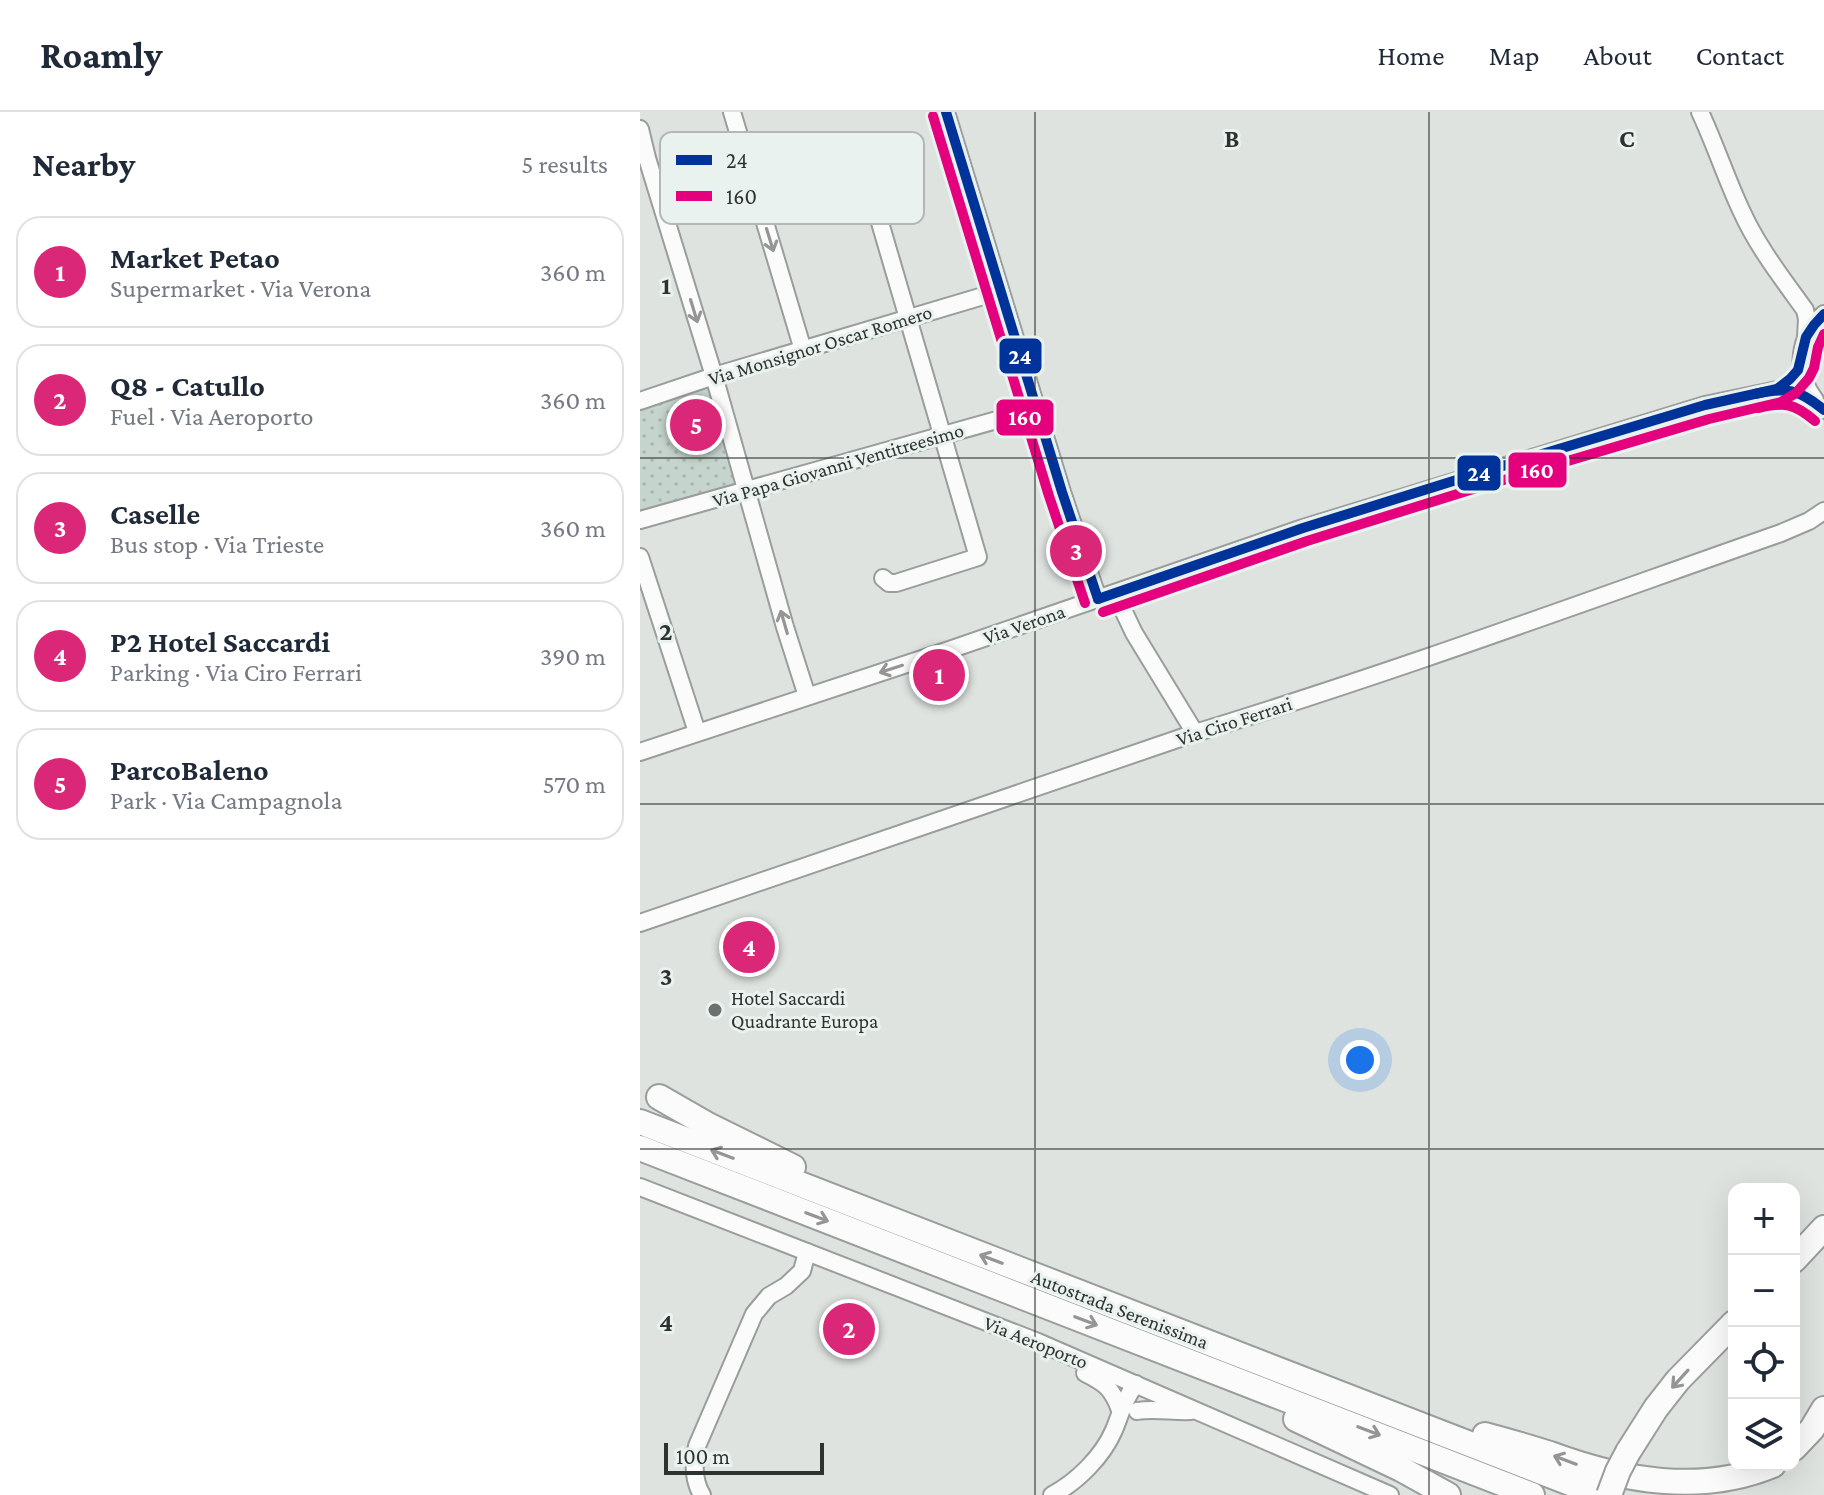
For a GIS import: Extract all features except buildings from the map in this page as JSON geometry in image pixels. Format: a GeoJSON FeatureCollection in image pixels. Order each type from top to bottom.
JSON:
{"type":"FeatureCollection","features":[{"type":"Feature","properties":{"kind":"highway"},"geometry":{"type":"LineString","coordinates":[[659,1097],[808,1175],[856,1206]]}},
{"type":"Feature","properties":{"kind":"highway","name":"Autostrada Serenissima"},"geometry":{"type":"LineString","coordinates":[[640,1122],[1601,1495]]}},
{"type":"Feature","properties":{"kind":"highway","name":"Autostrada Serenissima"},"geometry":{"type":"LineString","coordinates":[[640,1148],[1532,1495]]}},
{"type":"Feature","properties":{"kind":"highway"},"geometry":{"type":"LineString","coordinates":[[1799,1255],[1824,1228]]}},
{"type":"Feature","properties":{"kind":"highway"},"geometry":{"type":"LineString","coordinates":[[1609,1495],[1628,1452],[1656,1408],[1678,1380],[1730,1327]]}},
{"type":"Feature","properties":{"kind":"highway"},"geometry":{"type":"LineString","coordinates":[[1140,1342],[1448,1495]]}},
{"type":"Feature","properties":{"kind":"highway"},"geometry":{"type":"LineString","coordinates":[[1272,1368],[1532,1448],[1638,1485],[1717,1489],[1743,1482],[1762,1471]]}},
{"type":"Feature","properties":{"kind":"highway"},"geometry":{"type":"LineString","coordinates":[[1800,1442],[1824,1409]]}},
{"type":"Feature","properties":{"kind":"street"},"geometry":{"type":"LineString","coordinates":[[732,112],[738,132]]}},
{"type":"Feature","properties":{"kind":"street"},"geometry":{"type":"LineString","coordinates":[[946,112],[1036,409],[1098,599]]}},
{"type":"Feature","properties":{"kind":"street"},"geometry":{"type":"LineString","coordinates":[[1700,112],[1761,248],[1805,310],[1806,337]]}},
{"type":"Feature","properties":{"kind":"street"},"geometry":{"type":"LineString","coordinates":[[640,129],[660,200]]}},
{"type":"Feature","properties":{"kind":"street"},"geometry":{"type":"LineString","coordinates":[[667,224],[807,696]]}},
{"type":"Feature","properties":{"kind":"street"},"geometry":{"type":"LineString","coordinates":[[765,224],[803,350]]}},
{"type":"Feature","properties":{"kind":"street"},"geometry":{"type":"LineString","coordinates":[[881,224],[978,557],[896,583],[889,583],[883,578]]}},
{"type":"Feature","properties":{"kind":"street"},"geometry":{"type":"LineString","coordinates":[[1788,285],[1807,301],[1824,304]]}},
{"type":"Feature","properties":{"kind":"street","name":"Via Monsignor Oscar Romero"},"geometry":{"type":"LineString","coordinates":[[640,401],[1000,291]]}},
{"type":"Feature","properties":{"kind":"street"},"geometry":{"type":"LineString","coordinates":[[1822,410],[1809,393],[1801,364],[1806,337],[1824,314]]}},
{"type":"Feature","properties":{"kind":"street"},"geometry":{"type":"LineString","coordinates":[[1777,389],[1801,364]]}},
{"type":"Feature","properties":{"kind":"street"},"geometry":{"type":"LineString","coordinates":[[1777,389],[1796,391],[1822,410]]}},
{"type":"Feature","properties":{"kind":"street","name":"Via Verona"},"geometry":{"type":"LineString","coordinates":[[640,752],[1303,528],[1705,405],[1777,389]]}},
{"type":"Feature","properties":{"kind":"street","name":"Via Papa Giovanni Ventitreesimo"},"geometry":{"type":"LineString","coordinates":[[640,520],[1036,409]]}},
{"type":"Feature","properties":{"kind":"street","name":"Via Ciro Ferrari"},"geometry":{"type":"LineString","coordinates":[[640,923],[1781,533],[1824,511]]}},
{"type":"Feature","properties":{"kind":"street"},"geometry":{"type":"LineString","coordinates":[[640,557],[697,732]]}},
{"type":"Feature","properties":{"kind":"street"},"geometry":{"type":"LineString","coordinates":[[1115,593],[1134,633],[1195,733]]}},
{"type":"Feature","properties":{"kind":"street","name":"Via Aeroporto"},"geometry":{"type":"LineString","coordinates":[[640,1187],[1038,1342],[1390,1495]]}},
{"type":"Feature","properties":{"kind":"street"},"geometry":{"type":"LineString","coordinates":[[702,1495],[695,1475],[697,1446],[754,1314],[769,1296],[802,1271],[807,1252]]}},
{"type":"Feature","properties":{"kind":"street"},"geometry":{"type":"LineString","coordinates":[[1038,1342],[1103,1382],[1129,1410]]}},
{"type":"Feature","properties":{"kind":"street"},"geometry":{"type":"LineString","coordinates":[[1052,1495],[1080,1476],[1098,1455],[1129,1410],[1126,1396],[1136,1384]]}},
{"type":"Feature","properties":{"kind":"street"},"geometry":{"type":"LineString","coordinates":[[1129,1410],[1198,1410]]}},
{"type":"Feature","properties":{"kind":"shaded area"},"geometry":{"type":"Polygon","coordinates":[[[711,386],[740,485],[640,514],[640,408],[711,386]]]}},
{"type":"Feature","properties":{"kind":"transit line","name":"24"},"geometry":{"type":"LineString","coordinates":[[946,112],[1062,492],[1098,599]]}},
{"type":"Feature","properties":{"kind":"transit line","name":"160"},"geometry":{"type":"LineString","coordinates":[[933,116],[1049,496],[1085,603]]}},
{"type":"Feature","properties":{"kind":"transit line","name":"24"},"geometry":{"type":"LineString","coordinates":[[1098,599],[1303,528],[1466,477],[1705,405],[1777,389],[1798,370],[1806,337],[1824,314]]}},
{"type":"Feature","properties":{"kind":"transit line","name":"160"},"geometry":{"type":"LineString","coordinates":[[1103,612],[1307,541],[1470,490],[1709,419],[1781,402],[1796,393],[1809,378],[1824,334]]}},
{"type":"Feature","properties":{"kind":"transit line","name":"24"},"geometry":{"type":"LineString","coordinates":[[1755,394],[1784,390],[1799,394],[1824,410]]}},
{"type":"Feature","properties":{"kind":"transit line","name":"160"},"geometry":{"type":"LineString","coordinates":[[1758,408],[1789,406],[1815,421]]}},
{"type":"Feature","properties":{"kind":"place","name":"ParcoBaleno"},"geometry":{"type":"Point","coordinates":[696,425]}},
{"type":"Feature","properties":{"kind":"place","name":"Caselle"},"geometry":{"type":"Point","coordinates":[1076,551]}},
{"type":"Feature","properties":{"kind":"place","name":"Market Petao"},"geometry":{"type":"Point","coordinates":[939,675]}},
{"type":"Feature","properties":{"kind":"place","name":"P2 Hotel Saccardi"},"geometry":{"type":"Point","coordinates":[749,947]}},
{"type":"Feature","properties":{"kind":"place","name":"Hotel Saccardi Quadrante Europa"},"geometry":{"type":"Point","coordinates":[715,1010]}},
{"type":"Feature","properties":{"kind":"place","name":"Q8 - Catullo"},"geometry":{"type":"Point","coordinates":[849,1329]}}]}
